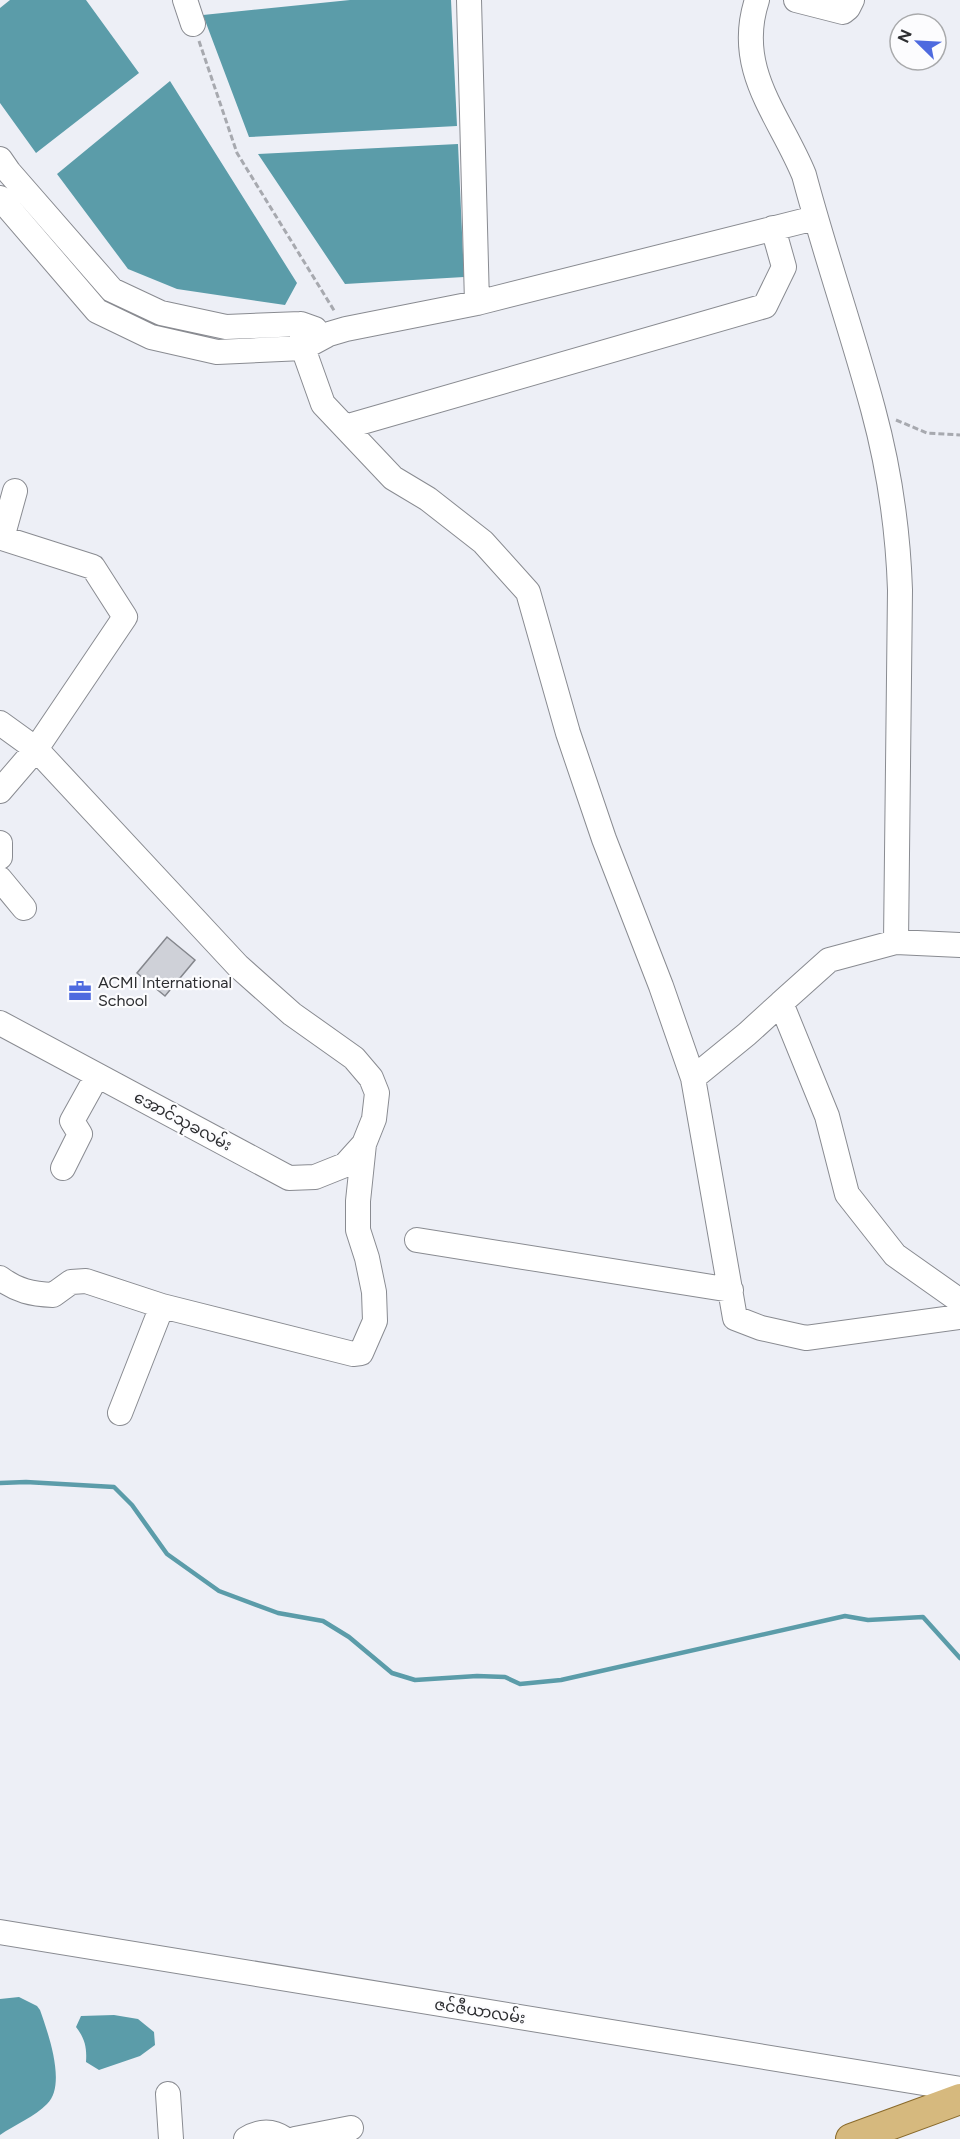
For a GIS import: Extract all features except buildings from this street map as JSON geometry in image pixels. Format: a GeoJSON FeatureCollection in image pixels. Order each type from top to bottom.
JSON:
{"type":"FeatureCollection","features":[{"type":"Feature","properties":{"kind":"main road"},"geometry":{"type":"LineString","coordinates":[[851,2139],[960,2099]]}},
{"type":"Feature","properties":{"kind":"street"},"geometry":{"type":"LineString","coordinates":[[184,0],[193,24]]}},
{"type":"Feature","properties":{"kind":"street"},"geometry":{"type":"LineString","coordinates":[[469,0],[477,303]]}},
{"type":"Feature","properties":{"kind":"street"},"geometry":{"type":"LineString","coordinates":[[757,0],[751,40],[760,90],[792,147],[804,176],[874,411],[892,500],[899,551],[900,590],[896,942]]}},
{"type":"Feature","properties":{"kind":"street"},"geometry":{"type":"LineString","coordinates":[[796,0],[843,12],[852,0]]}},
{"type":"Feature","properties":{"kind":"street"},"geometry":{"type":"LineString","coordinates":[[3,170],[112,290],[161,313],[226,327],[302,336]]}},
{"type":"Feature","properties":{"kind":"street"},"geometry":{"type":"LineString","coordinates":[[0,198],[97,311],[151,337],[217,352],[477,303],[815,218]]}},
{"type":"Feature","properties":{"kind":"street"},"geometry":{"type":"LineString","coordinates":[[345,427],[765,306],[784,267],[773,228]]}},
{"type":"Feature","properties":{"kind":"street"},"geometry":{"type":"LineString","coordinates":[[302,336],[323,404],[393,478],[428,499],[483,542],[528,592],[568,733],[593,807],[661,986],[693,1078],[735,1318],[761,1328],[806,1338],[960,1317]]}},
{"type":"Feature","properties":{"kind":"street"},"geometry":{"type":"LineString","coordinates":[[0,791],[36,749],[125,617],[93,567],[2,538],[15,490]]}},
{"type":"Feature","properties":{"kind":"street"},"geometry":{"type":"LineString","coordinates":[[0,723],[36,749],[238,966],[292,1014],[354,1058],[371,1078],[377,1093],[374,1119],[364,1143],[358,1201],[358,1230],[368,1258],[374,1292],[375,1321],[361,1353],[353,1354],[162,1306],[86,1281],[71,1282],[53,1295],[31,1294],[12,1287],[0,1278]]}},
{"type":"Feature","properties":{"kind":"street"},"geometry":{"type":"LineString","coordinates":[[0,843],[0,857]]}},
{"type":"Feature","properties":{"kind":"street"},"geometry":{"type":"LineString","coordinates":[[0,879],[24,908]]}},
{"type":"Feature","properties":{"kind":"street"},"geometry":{"type":"LineString","coordinates":[[693,1078],[747,1034],[829,960],[896,942],[960,945]]}},
{"type":"Feature","properties":{"kind":"street"},"geometry":{"type":"LineString","coordinates":[[781,1003],[826,1116],[847,1194],[895,1256],[960,1301]]}},
{"type":"Feature","properties":{"kind":"street","name":"အောင်သုခလမ်း"},"geometry":{"type":"LineString","coordinates":[[0,1023],[289,1178],[315,1177],[345,1165],[364,1143]]}},
{"type":"Feature","properties":{"kind":"street"},"geometry":{"type":"LineString","coordinates":[[63,1168],[80,1134],[72,1121],[97,1076]]}},
{"type":"Feature","properties":{"kind":"street"},"geometry":{"type":"LineString","coordinates":[[417,1240],[731,1290]]}},
{"type":"Feature","properties":{"kind":"street"},"geometry":{"type":"LineString","coordinates":[[120,1413],[162,1306]]}},
{"type":"Feature","properties":{"kind":"street","name":"ဇင်ဇီယာလမ်း"},"geometry":{"type":"LineString","coordinates":[[0,1932],[960,2089]]}},
{"type":"Feature","properties":{"kind":"street"},"geometry":{"type":"LineString","coordinates":[[168,2094],[171,2139]]}},
{"type":"Feature","properties":{"kind":"street"},"geometry":{"type":"LineString","coordinates":[[296,2139],[351,2128]]}},
{"type":"Feature","properties":{"kind":"street"},"geometry":{"type":"LineString","coordinates":[[246,2139],[263,2132],[285,2139]]}},
{"type":"Feature","properties":{"kind":"path"},"geometry":{"type":"LineString","coordinates":[[193,24],[237,153],[337,331]]}},
{"type":"Feature","properties":{"kind":"path"},"geometry":{"type":"LineString","coordinates":[[874,411],[927,433],[960,435]]}},
{"type":"Feature","properties":{"kind":"water"},"geometry":{"type":"Polygon","coordinates":[[[10,0],[86,0],[139,73],[36,153],[0,103],[0,8],[10,0]]]}},
{"type":"Feature","properties":{"kind":"water"},"geometry":{"type":"Polygon","coordinates":[[[350,0],[451,0],[457,126],[249,137],[203,15],[350,0]]]}},
{"type":"Feature","properties":{"kind":"water"},"geometry":{"type":"Polygon","coordinates":[[[170,81],[297,283],[285,305],[177,289],[128,269],[57,174],[170,81]]]}},
{"type":"Feature","properties":{"kind":"water"},"geometry":{"type":"Polygon","coordinates":[[[458,144],[464,277],[345,284],[258,154],[458,144]]]}},
{"type":"Feature","properties":{"kind":"water"},"geometry":{"type":"Polygon","coordinates":[[[19,1997],[37,2006],[40,2010],[54,2058],[55,2085],[53,2095],[47,2104],[0,2135],[0,1999],[19,1997]]]}},
{"type":"Feature","properties":{"kind":"water"},"geometry":{"type":"Polygon","coordinates":[[[114,2015],[138,2019],[154,2032],[155,2045],[140,2056],[99,2070],[86,2062],[85,2043],[76,2027],[81,2016],[114,2015]]]}},
{"type":"Feature","properties":{"kind":"waterway"},"geometry":{"type":"LineString","coordinates":[[0,1483],[26,1482],[114,1487],[132,1505],[167,1554],[219,1591],[278,1613],[323,1621],[349,1637],[392,1673],[415,1680],[477,1676],[505,1677],[520,1684],[561,1680],[845,1616],[868,1620],[923,1617],[960,1658]]}},
{"type":"Feature","properties":{"kind":"place","name":"ACMI International School"},"geometry":{"type":"Point","coordinates":[80,991]}}]}
